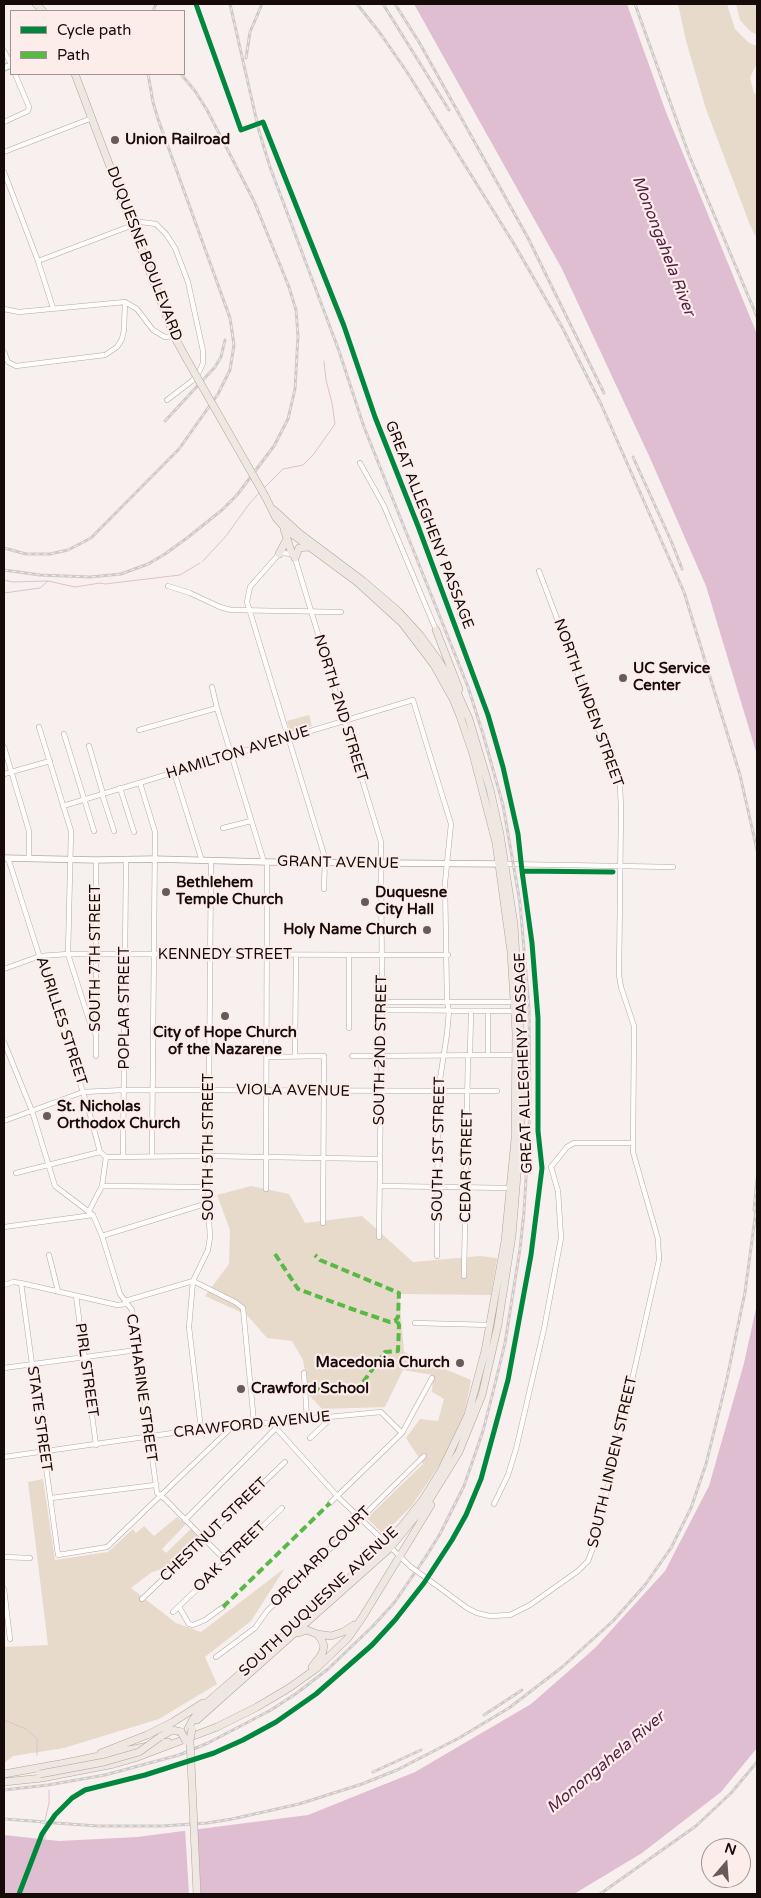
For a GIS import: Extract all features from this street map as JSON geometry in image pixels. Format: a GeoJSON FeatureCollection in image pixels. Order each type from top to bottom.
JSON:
{"type":"FeatureCollection","features":[{"type":"Feature","properties":{"kind":"main road","name":"DUQUESNE BOULEVARD"},"geometry":{"type":"LineString","coordinates":[[75,75],[174,336],[276,518],[308,546],[375,597],[421,642],[446,686],[464,728],[473,754],[502,864]]}},
{"type":"Feature","properties":{"kind":"main road","name":"DUQUESNE BOULEVARD"},"geometry":{"type":"LineString","coordinates":[[270,506],[299,533],[385,599],[448,677],[469,719],[490,789],[514,924],[517,1002]]}},
{"type":"Feature","properties":{"kind":"main road"},"geometry":{"type":"LineString","coordinates":[[283,526],[293,556]]}},
{"type":"Feature","properties":{"kind":"main road"},"geometry":{"type":"LineString","coordinates":[[279,554],[288,539]]}},
{"type":"Feature","properties":{"kind":"main road"},"geometry":{"type":"LineString","coordinates":[[293,556],[299,548],[308,546]]}},
{"type":"Feature","properties":{"kind":"main road"},"geometry":{"type":"LineString","coordinates":[[421,642],[432,637],[436,630]]}},
{"type":"Feature","properties":{"kind":"main road"},"geometry":{"type":"LineString","coordinates":[[436,630],[461,692],[469,719],[468,725],[464,728]]}},
{"type":"Feature","properties":{"kind":"main road","name":"SOUTH DUQUESNE AVENUE"},"geometry":{"type":"LineString","coordinates":[[187,1730],[293,1636],[387,1546],[430,1499],[459,1452],[472,1422],[484,1386],[505,1241],[515,1139],[517,1002]]}},
{"type":"Feature","properties":{"kind":"main road"},"geometry":{"type":"LineString","coordinates":[[494,1325],[509,1258],[518,1181],[522,1058],[518,1011]]}},
{"type":"Feature","properties":{"kind":"main road","name":"SOUTH DUQUESNE AVENUE"},"geometry":{"type":"LineString","coordinates":[[216,1694],[387,1546],[422,1501],[456,1442],[474,1397],[494,1325]]}},
{"type":"Feature","properties":{"kind":"main road"},"geometry":{"type":"LineString","coordinates":[[4,1780],[114,1764],[208,1730],[257,1707],[289,1688],[317,1668],[348,1638],[362,1618],[441,1488],[459,1452]]}},
{"type":"Feature","properties":{"kind":"main road"},"geometry":{"type":"LineString","coordinates":[[293,1636],[307,1630],[331,1636],[351,1629],[362,1618]]}},
{"type":"Feature","properties":{"kind":"main road"},"geometry":{"type":"LineString","coordinates":[[4,1774],[171,1742],[219,1722],[248,1708],[289,1684],[318,1660],[324,1646],[317,1634]]}},
{"type":"Feature","properties":{"kind":"main road"},"geometry":{"type":"LineString","coordinates":[[196,1894],[186,1741],[187,1730],[197,1713],[216,1694]]}},
{"type":"Feature","properties":{"kind":"main road"},"geometry":{"type":"LineString","coordinates":[[55,1765],[99,1754],[147,1735],[172,1722],[216,1694]]}},
{"type":"Feature","properties":{"kind":"main road"},"geometry":{"type":"LineString","coordinates":[[41,1776],[139,1752],[172,1730],[187,1730]]}},
{"type":"Feature","properties":{"kind":"main road"},"geometry":{"type":"LineString","coordinates":[[187,1730],[190,1740],[196,1894]]}},
{"type":"Feature","properties":{"kind":"street"},"geometry":{"type":"LineString","coordinates":[[4,51],[10,63]]}},
{"type":"Feature","properties":{"kind":"street"},"geometry":{"type":"LineString","coordinates":[[4,122],[25,114],[29,109],[15,75]]}},
{"type":"Feature","properties":{"kind":"street"},"geometry":{"type":"LineString","coordinates":[[4,152],[92,118]]}},
{"type":"Feature","properties":{"kind":"street"},"geometry":{"type":"LineString","coordinates":[[4,172],[38,261],[53,308]]}},
{"type":"Feature","properties":{"kind":"street"},"geometry":{"type":"LineString","coordinates":[[38,261],[132,224],[144,221],[156,224],[171,241],[188,282],[203,345],[203,361],[199,372],[188,384],[167,400]]}},
{"type":"Feature","properties":{"kind":"street"},"geometry":{"type":"LineString","coordinates":[[4,308],[19,312],[125,302],[137,309],[149,326],[159,334],[167,337],[174,336]]}},
{"type":"Feature","properties":{"kind":"street"},"geometry":{"type":"LineString","coordinates":[[4,352],[10,364],[16,366],[105,355],[117,347],[122,339],[125,302]]}},
{"type":"Feature","properties":{"kind":"street"},"geometry":{"type":"LineString","coordinates":[[360,462],[386,511],[436,630]]}},
{"type":"Feature","properties":{"kind":"street"},"geometry":{"type":"LineString","coordinates":[[293,556],[285,552],[279,554],[248,592],[247,602],[325,858],[324,889]]}},
{"type":"Feature","properties":{"kind":"street","name":"NORTH 2ND STREET"},"geometry":{"type":"LineString","coordinates":[[293,556],[381,842],[382,863]]}},
{"type":"Feature","properties":{"kind":"street","name":"NORTH LINDEN STREET"},"geometry":{"type":"LineString","coordinates":[[539,571],[617,776],[621,798],[620,866]]}},
{"type":"Feature","properties":{"kind":"street"},"geometry":{"type":"LineString","coordinates":[[168,586],[190,593],[225,609],[341,612]]}},
{"type":"Feature","properties":{"kind":"street"},"geometry":{"type":"LineString","coordinates":[[212,687],[216,708],[251,821],[266,862],[268,955],[266,1189]]}},
{"type":"Feature","properties":{"kind":"street","name":"HAMILTON AVENUE"},"geometry":{"type":"LineString","coordinates":[[64,806],[413,700]]}},
{"type":"Feature","properties":{"kind":"street","name":"SOUTH 1ST STREET"},"geometry":{"type":"LineString","coordinates":[[413,700],[451,824],[445,883],[448,955],[448,1034],[438,1092],[437,1256]]}},
{"type":"Feature","properties":{"kind":"street"},"geometry":{"type":"LineString","coordinates":[[138,730],[216,708]]}},
{"type":"Feature","properties":{"kind":"street"},"geometry":{"type":"LineString","coordinates":[[39,727],[71,831],[68,954],[89,1020],[96,1035]]}},
{"type":"Feature","properties":{"kind":"street"},"geometry":{"type":"LineString","coordinates":[[64,734],[94,831]]}},
{"type":"Feature","properties":{"kind":"street"},"geometry":{"type":"LineString","coordinates":[[89,746],[114,831]]}},
{"type":"Feature","properties":{"kind":"street"},"geometry":{"type":"LineString","coordinates":[[4,747],[29,831],[29,859]]}},
{"type":"Feature","properties":{"kind":"street"},"geometry":{"type":"LineString","coordinates":[[4,774],[50,761]]}},
{"type":"Feature","properties":{"kind":"street"},"geometry":{"type":"LineString","coordinates":[[174,772],[202,861]]}},
{"type":"Feature","properties":{"kind":"street"},"geometry":{"type":"LineString","coordinates":[[140,783],[155,832],[152,1156]]}},
{"type":"Feature","properties":{"kind":"street"},"geometry":{"type":"LineString","coordinates":[[120,788],[134,832]]}},
{"type":"Feature","properties":{"kind":"street"},"geometry":{"type":"LineString","coordinates":[[223,828],[251,821]]}},
{"type":"Feature","properties":{"kind":"street","name":"GRANT AVENUE"},"geometry":{"type":"LineString","coordinates":[[6,858],[673,867]]}},
{"type":"Feature","properties":{"kind":"street","name":"AURILLES STREET"},"geometry":{"type":"LineString","coordinates":[[6,858],[40,956],[100,1152]]}},
{"type":"Feature","properties":{"kind":"street","name":"SOUTH 7TH STREET"},"geometry":{"type":"LineString","coordinates":[[96,860],[96,1056]]}},
{"type":"Feature","properties":{"kind":"street","name":"POPLAR STREET"},"geometry":{"type":"LineString","coordinates":[[123,1156],[126,860]]}},
{"type":"Feature","properties":{"kind":"street","name":"SOUTH 5TH STREET"},"geometry":{"type":"LineString","coordinates":[[201,1429],[189,1326],[193,1281],[208,1250],[210,1238],[208,1156],[211,861]]}},
{"type":"Feature","properties":{"kind":"street","name":"SOUTH 2ND STREET"},"geometry":{"type":"LineString","coordinates":[[379,1237],[381,1186],[382,863]]}},
{"type":"Feature","properties":{"kind":"street","name":"SOUTH LINDEN STREET"},"geometry":{"type":"LineString","coordinates":[[272,1422],[338,1497],[387,1546],[410,1567],[467,1608],[477,1613],[490,1616],[510,1616],[578,1572],[588,1561],[593,1552],[658,1260],[658,1239],[634,1160],[634,1033],[619,975],[620,866]]}},
{"type":"Feature","properties":{"kind":"street","name":"KENNEDY STREET"},"geometry":{"type":"LineString","coordinates":[[4,968],[40,956],[96,953],[448,955]]}},
{"type":"Feature","properties":{"kind":"street"},"geometry":{"type":"LineString","coordinates":[[295,1056],[296,955]]}},
{"type":"Feature","properties":{"kind":"street"},"geometry":{"type":"LineString","coordinates":[[349,955],[349,1028]]}},
{"type":"Feature","properties":{"kind":"street"},"geometry":{"type":"LineString","coordinates":[[382,1002],[517,1002]]}},
{"type":"Feature","properties":{"kind":"street"},"geometry":{"type":"LineString","coordinates":[[382,1010],[518,1011]]}},
{"type":"Feature","properties":{"kind":"street","name":"CEDAR STREET"},"geometry":{"type":"LineString","coordinates":[[464,1276],[471,1011]]}},
{"type":"Feature","properties":{"kind":"street"},"geometry":{"type":"LineString","coordinates":[[488,1011],[488,1055]]}},
{"type":"Feature","properties":{"kind":"street","name":"CATHARINE STREET"},"geometry":{"type":"LineString","coordinates":[[4,1042],[32,1111],[50,1164],[55,1186],[93,1215],[102,1236],[120,1294],[132,1310],[156,1493],[161,1497]]}},
{"type":"Feature","properties":{"kind":"street"},"geometry":{"type":"LineString","coordinates":[[352,1056],[516,1055]]}},
{"type":"Feature","properties":{"kind":"street"},"geometry":{"type":"LineString","coordinates":[[267,1057],[324,1056],[323,1223]]}},
{"type":"Feature","properties":{"kind":"street","name":"VIOLA AVENUE"},"geometry":{"type":"LineString","coordinates":[[4,1121],[83,1092],[124,1090],[497,1091]]}},
{"type":"Feature","properties":{"kind":"street"},"geometry":{"type":"LineString","coordinates":[[494,1504],[508,1475],[516,1449],[544,1329],[561,1238],[558,1190],[550,1168],[567,1147],[574,1143],[633,1143]]}},
{"type":"Feature","properties":{"kind":"street"},"geometry":{"type":"LineString","coordinates":[[16,1173],[100,1152],[106,1157],[208,1156],[380,1159]]}},
{"type":"Feature","properties":{"kind":"street"},"geometry":{"type":"LineString","coordinates":[[89,1211],[102,1186],[106,1157]]}},
{"type":"Feature","properties":{"kind":"street"},"geometry":{"type":"LineString","coordinates":[[102,1186],[208,1187]]}},
{"type":"Feature","properties":{"kind":"street"},"geometry":{"type":"LineString","coordinates":[[381,1186],[511,1188]]}},
{"type":"Feature","properties":{"kind":"street"},"geometry":{"type":"LineString","coordinates":[[102,1236],[208,1203]]}},
{"type":"Feature","properties":{"kind":"street"},"geometry":{"type":"LineString","coordinates":[[4,1227],[93,1215]]}},
{"type":"Feature","properties":{"kind":"street"},"geometry":{"type":"LineString","coordinates":[[49,1255],[58,1291]]}},
{"type":"Feature","properties":{"kind":"street"},"geometry":{"type":"LineString","coordinates":[[4,1285],[21,1282],[117,1305],[193,1281],[235,1302],[243,1308],[254,1423]]}},
{"type":"Feature","properties":{"kind":"street","name":"STATE STREET"},"geometry":{"type":"LineString","coordinates":[[21,1282],[58,1554],[107,1548],[161,1497]]}},
{"type":"Feature","properties":{"kind":"street","name":"PIRL STREET"},"geometry":{"type":"LineString","coordinates":[[76,1296],[96,1445]]}},
{"type":"Feature","properties":{"kind":"street"},"geometry":{"type":"LineString","coordinates":[[415,1323],[494,1325]]}},
{"type":"Feature","properties":{"kind":"street"},"geometry":{"type":"LineString","coordinates":[[4,1368],[138,1350]]}},
{"type":"Feature","properties":{"kind":"street"},"geometry":{"type":"LineString","coordinates":[[304,1373],[307,1418]]}},
{"type":"Feature","properties":{"kind":"street"},"geometry":{"type":"LineString","coordinates":[[330,1503],[402,1433],[432,1378]]}},
{"type":"Feature","properties":{"kind":"street","name":"CRAWFORD AVENUE"},"geometry":{"type":"LineString","coordinates":[[4,1457],[201,1429],[381,1412],[402,1433]]}},
{"type":"Feature","properties":{"kind":"street"},"geometry":{"type":"LineString","coordinates":[[310,1438],[330,1417]]}},
{"type":"Feature","properties":{"kind":"street"},"geometry":{"type":"LineString","coordinates":[[226,1561],[161,1497],[181,1475],[233,1426]]}},
{"type":"Feature","properties":{"kind":"street"},"geometry":{"type":"LineString","coordinates":[[185,1520],[276,1428]]}},
{"type":"Feature","properties":{"kind":"street","name":"ORCHARD COURT"},"geometry":{"type":"LineString","coordinates":[[216,1657],[254,1628],[267,1611],[359,1518],[424,1456]]}},
{"type":"Feature","properties":{"kind":"street","name":"CHESTNUT STREET"},"geometry":{"type":"LineString","coordinates":[[142,1599],[285,1462]]}},
{"type":"Feature","properties":{"kind":"street"},"geometry":{"type":"LineString","coordinates":[[51,1498],[155,1485]]}},
{"type":"Feature","properties":{"kind":"street","name":"OAK STREET"},"geometry":{"type":"LineString","coordinates":[[173,1612],[282,1508]]}},
{"type":"Feature","properties":{"kind":"street"},"geometry":{"type":"LineString","coordinates":[[4,1557],[30,1558]]}},
{"type":"Feature","properties":{"kind":"street"},"geometry":{"type":"LineString","coordinates":[[4,1589],[10,1639]]}},
{"type":"Feature","properties":{"kind":"street","name":"OAK STREET"},"geometry":{"type":"LineString","coordinates":[[179,1607],[189,1624],[193,1626],[223,1607]]}},
{"type":"Feature","properties":{"kind":"shaded area"},"geometry":{"type":"Polygon","coordinates":[[[678,4],[727,4],[735,29],[749,43],[757,46],[757,63],[750,78],[754,93],[757,94],[757,239],[706,109],[686,41],[678,4]]]}},
{"type":"Feature","properties":{"kind":"shaded area"},"geometry":{"type":"Polygon","coordinates":[[[736,4],[757,4],[757,35],[750,31],[740,20],[736,4]]]}},
{"type":"Feature","properties":{"kind":"shaded area"},"geometry":{"type":"Polygon","coordinates":[[[309,715],[312,726],[290,732],[287,721],[309,715]]]}},
{"type":"Feature","properties":{"kind":"shaded area"},"geometry":{"type":"Polygon","coordinates":[[[251,1186],[289,1194],[305,1223],[362,1216],[413,1262],[480,1256],[497,1258],[491,1295],[399,1294],[404,1352],[471,1380],[464,1416],[445,1457],[411,1507],[383,1534],[367,1518],[423,1464],[406,1438],[420,1419],[438,1421],[444,1399],[432,1392],[433,1375],[403,1370],[385,1407],[322,1409],[309,1395],[303,1360],[292,1341],[267,1338],[247,1315],[205,1296],[229,1264],[230,1230],[217,1195],[251,1186]]]}},
{"type":"Feature","properties":{"kind":"shaded area"},"geometry":{"type":"Polygon","coordinates":[[[43,1479],[55,1560],[108,1552],[133,1529],[136,1533],[144,1526],[154,1536],[177,1517],[186,1524],[162,1549],[166,1553],[191,1529],[201,1540],[173,1566],[152,1572],[131,1588],[176,1623],[201,1632],[285,1568],[251,1621],[205,1657],[217,1684],[159,1719],[64,1748],[13,1756],[4,1763],[4,1647],[48,1645],[28,1482],[43,1479]]]}},
{"type":"Feature","properties":{"kind":"water","name":"Monongahela River"},"geometry":{"type":"Polygon","coordinates":[[[414,4],[627,4],[666,112],[757,334],[757,755],[706,586],[650,458],[562,269],[414,4]]]}},
{"type":"Feature","properties":{"kind":"water","name":"Monongahela River"},"geometry":{"type":"Polygon","coordinates":[[[757,1304],[757,1748],[721,1792],[642,1853],[574,1894],[4,1894],[4,1835],[59,1841],[137,1837],[308,1815],[415,1772],[531,1704],[595,1648],[665,1571],[709,1486],[744,1363],[757,1304]]]}},
{"type":"Feature","properties":{"kind":"pier"},"geometry":{"type":"Polygon","coordinates":[[[196,1827],[200,1894],[189,1894],[185,1828],[196,1827]]]}},
{"type":"Feature","properties":{"kind":"pier"},"geometry":{"type":"Polygon","coordinates":[[[39,1836],[42,1837],[21,1894],[17,1894],[39,1836]]]}},
{"type":"Feature","properties":{"kind":"waterway"},"geometry":{"type":"LineString","coordinates":[[264,488],[283,469],[303,465],[313,455],[335,424],[324,361]]}},
{"type":"Feature","properties":{"kind":"waterway"},"geometry":{"type":"LineString","coordinates":[[203,561],[226,536],[260,492]]}},
{"type":"Feature","properties":{"kind":"waterway"},"geometry":{"type":"LineString","coordinates":[[4,580],[12,582],[48,581],[75,587],[180,575],[200,563]]}},
{"type":"Feature","properties":{"kind":"waterway"},"geometry":{"type":"LineString","coordinates":[[4,593],[40,588],[48,581]]}},
{"type":"Feature","properties":{"kind":"waterway"},"geometry":{"type":"LineString","coordinates":[[4,1720],[26,1729],[37,1739],[37,1755]]}},
{"type":"Feature","properties":{"kind":"waterway"},"geometry":{"type":"LineString","coordinates":[[45,1820],[49,1803],[49,1790]]}},
{"type":"Feature","properties":{"kind":"waterway"},"geometry":{"type":"LineString","coordinates":[[45,1826],[45,1840]]}},
{"type":"Feature","properties":{"kind":"railway"},"geometry":{"type":"LineString","coordinates":[[153,10],[156,4]]}},
{"type":"Feature","properties":{"kind":"railway"},"geometry":{"type":"LineString","coordinates":[[4,1790],[48,1785],[105,1775],[179,1755],[208,1743],[271,1710],[297,1693],[328,1669],[373,1626],[394,1603],[425,1558],[440,1534],[464,1486],[483,1431],[505,1343],[520,1249],[530,1110],[529,1008],[520,903],[503,805],[468,687],[364,427],[339,351],[270,167],[259,131],[230,4]]}},
{"type":"Feature","properties":{"kind":"railway"},"geometry":{"type":"LineString","coordinates":[[246,58],[250,32],[262,4]]}},
{"type":"Feature","properties":{"kind":"railway"},"geometry":{"type":"LineString","coordinates":[[357,4],[407,72],[514,244],[562,327],[601,404],[684,592],[740,775],[757,850]]}},
{"type":"Feature","properties":{"kind":"railway"},"geometry":{"type":"LineString","coordinates":[[383,4],[449,110]]}},
{"type":"Feature","properties":{"kind":"railway"},"geometry":{"type":"LineString","coordinates":[[395,4],[419,42],[528,238],[604,393]]}},
{"type":"Feature","properties":{"kind":"railway"},"geometry":{"type":"LineString","coordinates":[[635,4],[689,155],[757,317]]}},
{"type":"Feature","properties":{"kind":"railway"},"geometry":{"type":"LineString","coordinates":[[4,548],[26,554],[50,554],[68,550],[91,538],[179,449],[218,394],[230,370],[234,345],[230,318],[158,119],[148,75]]}},
{"type":"Feature","properties":{"kind":"railway"},"geometry":{"type":"LineString","coordinates":[[4,570],[40,575],[90,577],[121,574],[148,564],[187,538],[222,510],[237,495],[274,446],[288,419],[295,389],[298,336],[296,310],[289,287],[254,201],[207,110],[182,75]]}},
{"type":"Feature","properties":{"kind":"railway"},"geometry":{"type":"LineString","coordinates":[[165,421],[215,367],[221,357],[225,340]]}},
{"type":"Feature","properties":{"kind":"railway"},"geometry":{"type":"LineString","coordinates":[[633,457],[682,569]]}},
{"type":"Feature","properties":{"kind":"railway"},"geometry":{"type":"LineString","coordinates":[[754,1210],[757,1179]]}},
{"type":"Feature","properties":{"kind":"railway"},"geometry":{"type":"LineString","coordinates":[[41,1822],[98,1826],[162,1826],[207,1823],[299,1804],[362,1784],[397,1770],[459,1738],[509,1708],[561,1668],[613,1621],[645,1585],[671,1548],[691,1508],[706,1464],[726,1383],[745,1292],[757,1203]]}},
{"type":"Feature","properties":{"kind":"railway"},"geometry":{"type":"LineString","coordinates":[[484,1715],[522,1690]]}},
{"type":"Feature","properties":{"kind":"railway"},"geometry":{"type":"LineString","coordinates":[[373,1772],[421,1750]]}},
{"type":"Feature","properties":{"kind":"railway"},"geometry":{"type":"LineString","coordinates":[[600,1894],[696,1826],[731,1793],[757,1762]]}},
{"type":"Feature","properties":{"kind":"railway"},"geometry":{"type":"LineString","coordinates":[[4,1819],[46,1822]]}},
{"type":"Feature","properties":{"kind":"marked path"},"geometry":{"type":"LineString","coordinates":[[275,1254],[298,1289],[390,1322],[395,1321],[398,1317],[399,1293],[320,1260],[315,1255]]}},
{"type":"Feature","properties":{"kind":"marked path"},"geometry":{"type":"LineString","coordinates":[[305,1390],[346,1388],[361,1385],[385,1352],[398,1351],[399,1325],[396,1319]]}},
{"type":"Feature","properties":{"kind":"marked path"},"geometry":{"type":"LineString","coordinates":[[223,1607],[330,1503]]}},
{"type":"Feature","properties":{"kind":"cycle path","name":"GREAT ALLEGHENY PASSAGE"},"geometry":{"type":"LineString","coordinates":[[196,4],[241,130],[263,122],[344,326],[375,417],[418,526],[488,715],[503,767],[518,834],[522,871]]}},
{"type":"Feature","properties":{"kind":"cycle path","name":"GREAT ALLEGHENY PASSAGE"},"geometry":{"type":"LineString","coordinates":[[19,1894],[42,1834],[55,1815],[72,1798],[85,1790],[145,1775],[214,1753],[276,1722],[316,1694],[372,1645],[395,1620],[424,1583],[452,1540],[466,1515],[481,1479],[508,1380],[531,1255],[542,1168],[538,1131],[538,1018],[532,943],[522,871],[613,872]]}},
{"type":"Feature","properties":{"kind":"place","name":"Union Railroad"},"geometry":{"type":"Point","coordinates":[115,140]}},
{"type":"Feature","properties":{"kind":"place","name":"UC Service Center"},"geometry":{"type":"Point","coordinates":[623,678]}},
{"type":"Feature","properties":{"kind":"place","name":"Bethlehem Temple Church"},"geometry":{"type":"Point","coordinates":[166,892]}},
{"type":"Feature","properties":{"kind":"place","name":"Duquesne City Hall"},"geometry":{"type":"Point","coordinates":[365,902]}},
{"type":"Feature","properties":{"kind":"place","name":"Holy Name Church"},"geometry":{"type":"Point","coordinates":[427,930]}},
{"type":"Feature","properties":{"kind":"place","name":"City of Hope Church of the Nazarene"},"geometry":{"type":"Point","coordinates":[225,1016]}},
{"type":"Feature","properties":{"kind":"place","name":"St. Nicholas Orthodox Church"},"geometry":{"type":"Point","coordinates":[47,1116]}},
{"type":"Feature","properties":{"kind":"place","name":"Macedonia Church"},"geometry":{"type":"Point","coordinates":[460,1363]}},
{"type":"Feature","properties":{"kind":"place","name":"Crawford School"},"geometry":{"type":"Point","coordinates":[241,1389]}}]}
